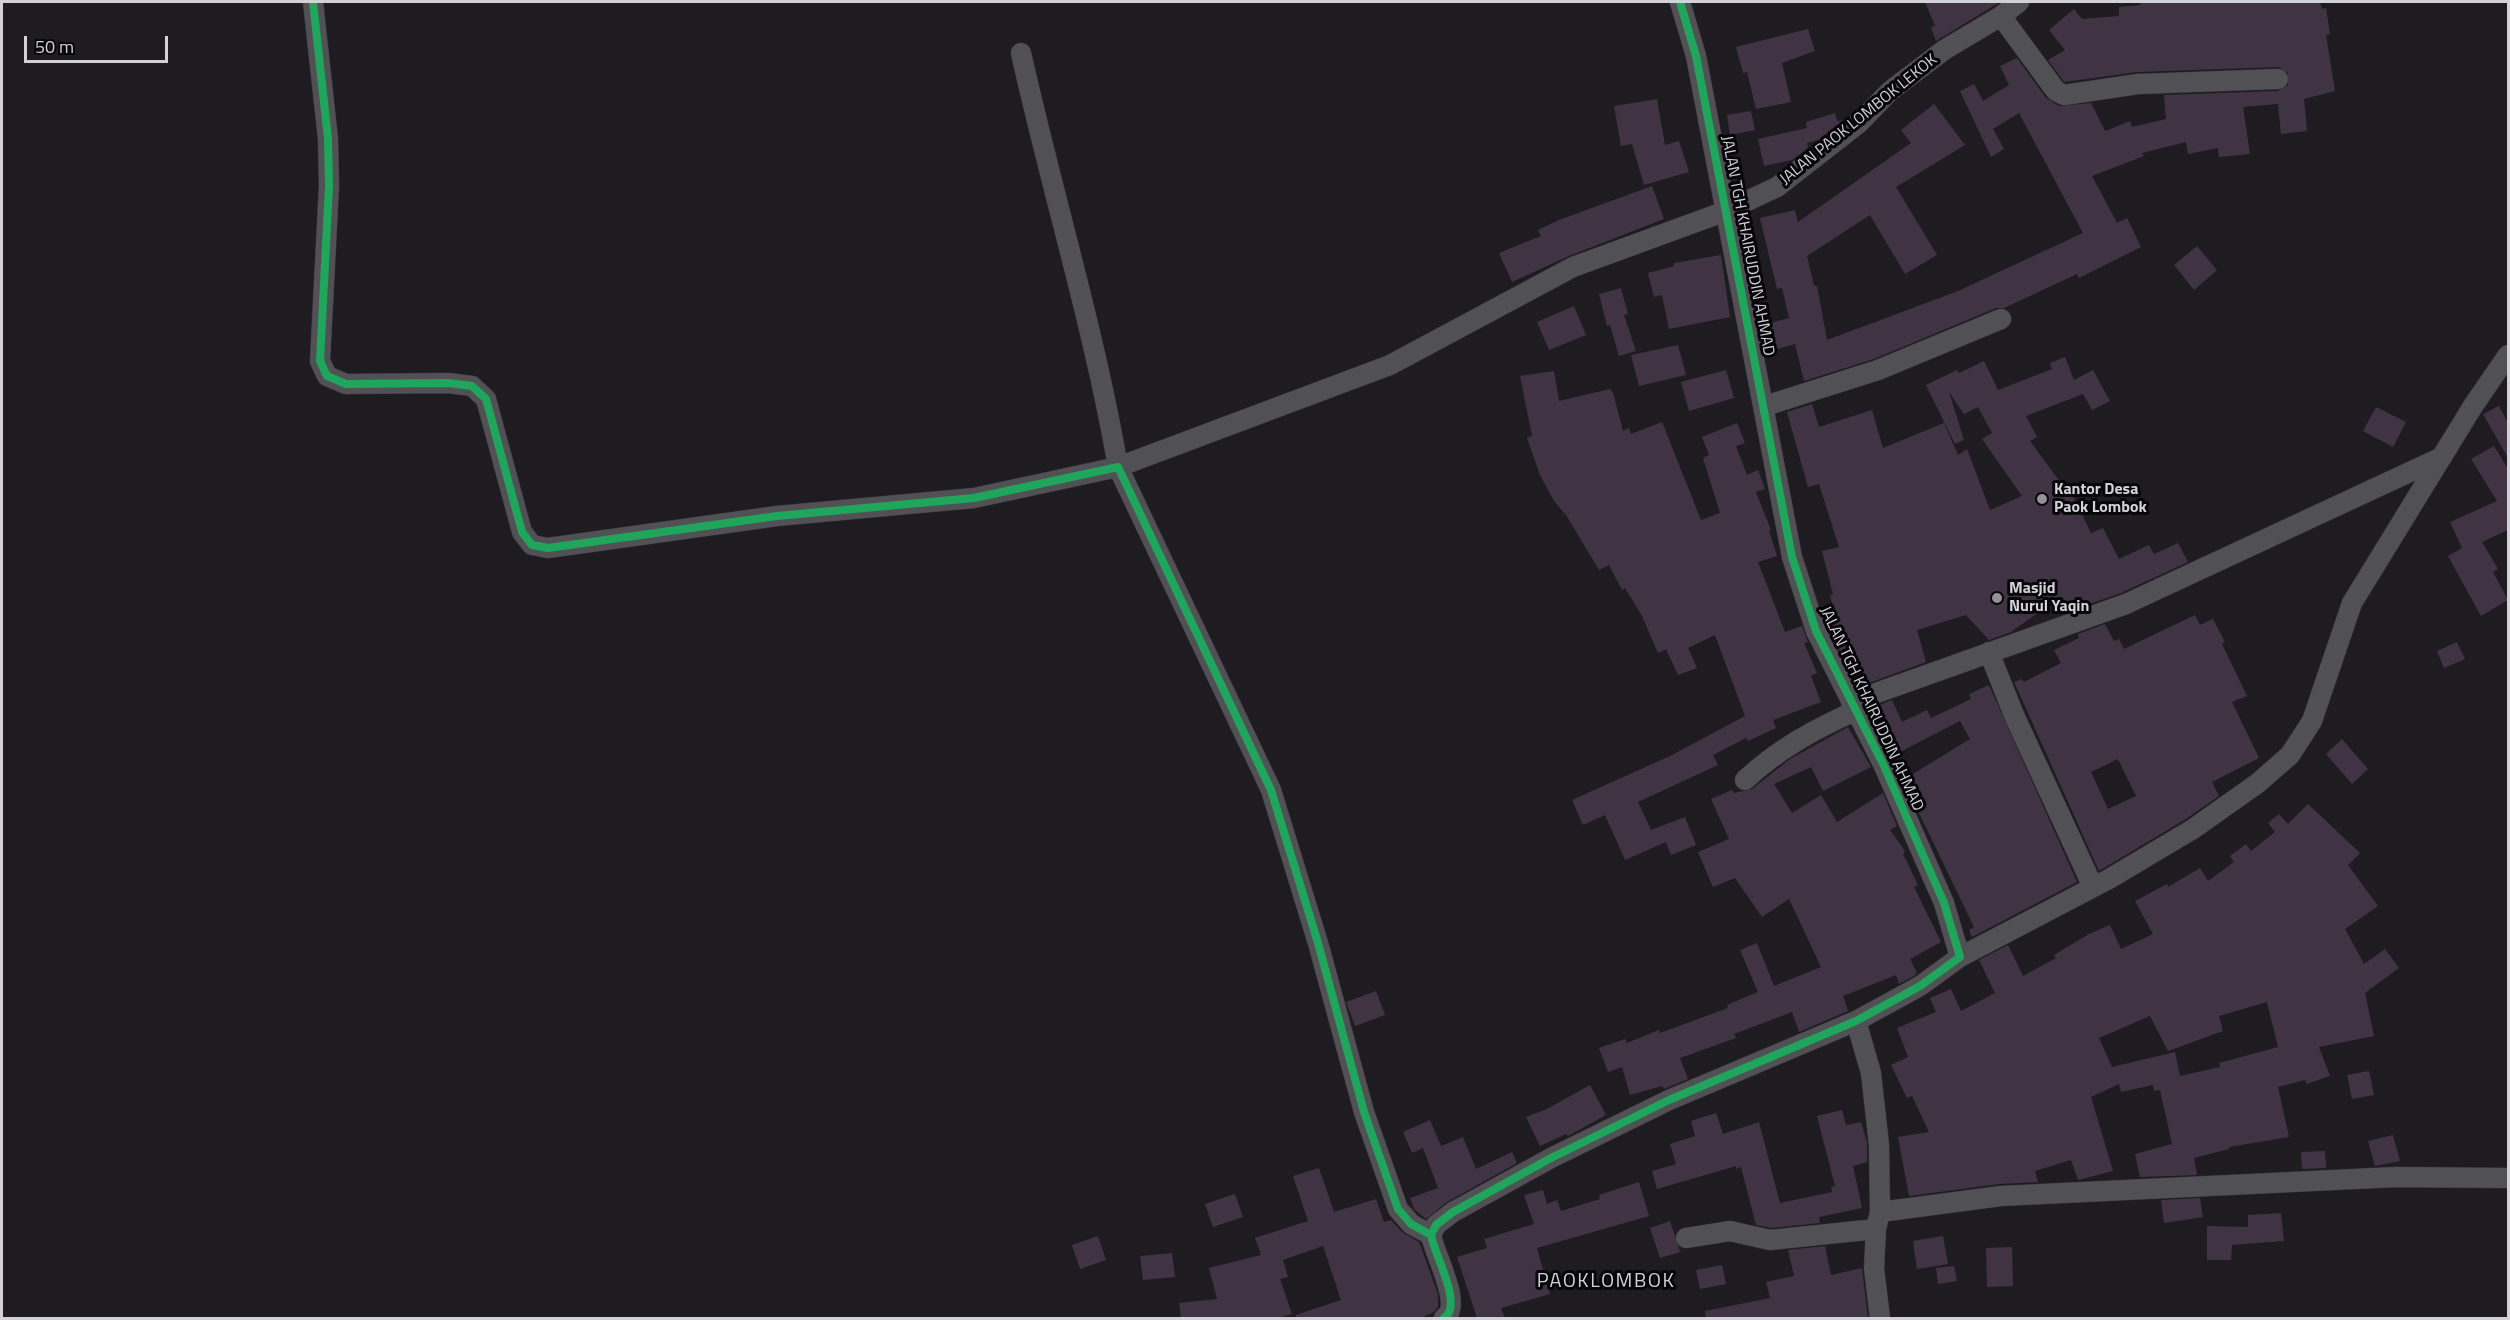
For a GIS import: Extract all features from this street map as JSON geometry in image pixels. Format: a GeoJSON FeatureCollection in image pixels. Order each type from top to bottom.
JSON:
{"type":"FeatureCollection","features":[{"type":"Feature","properties":{"kind":"street","name":"JALAN PAOK LOMBOK LEKOK"},"geometry":{"type":"LineString","coordinates":[[313,2],[328,139],[329,174],[320,361],[327,376],[346,384],[448,383],[472,386],[486,399],[522,532],[532,545],[548,548],[777,516],[974,498],[1118,467],[1390,365],[1573,267],[1726,211],[1777,187],[1859,123],[1890,91],[1944,50],[2001,16],[2019,2]]}},
{"type":"Feature","properties":{"kind":"street","name":"JALAN TGH KHAIRUDDIN AHMAD"},"geometry":{"type":"LineString","coordinates":[[1680,2],[1696,56],[1792,556],[1816,631],[1884,766],[1944,903],[1960,957]]}},
{"type":"Feature","properties":{"kind":"street"},"geometry":{"type":"LineString","coordinates":[[2001,16],[2056,91],[2064,95],[2138,84],[2278,79]]}},
{"type":"Feature","properties":{"kind":"street"},"geometry":{"type":"LineString","coordinates":[[1021,53],[1108,408],[1118,467],[1271,790],[1318,943],[1364,1112],[1398,1209],[1411,1224],[1431,1235],[1452,1300],[1450,1313],[1444,1318]]}},
{"type":"Feature","properties":{"kind":"street"},"geometry":{"type":"LineString","coordinates":[[1765,406],[1804,396],[1878,370],[2001,319]]}},
{"type":"Feature","properties":{"kind":"street"},"geometry":{"type":"LineString","coordinates":[[1431,1235],[1436,1225],[1453,1212],[1551,1158],[1669,1100],[1856,1021],[1920,986],[1960,957],[2093,887],[2193,829],[2258,783],[2290,755],[2312,721],[2352,603],[2508,355]]}},
{"type":"Feature","properties":{"kind":"street"},"geometry":{"type":"LineString","coordinates":[[1745,780],[1771,756],[1853,707],[1989,652],[2126,604],[2442,457]]}},
{"type":"Feature","properties":{"kind":"street"},"geometry":{"type":"LineString","coordinates":[[1989,652],[2014,715],[2093,887]]}},
{"type":"Feature","properties":{"kind":"street"},"geometry":{"type":"LineString","coordinates":[[1856,1021],[1871,1074],[1879,1145],[1878,1220],[1874,1268],[1880,1318]]}},
{"type":"Feature","properties":{"kind":"street"},"geometry":{"type":"LineString","coordinates":[[1686,1238],[1730,1231],[1770,1240],[2001,1196],[2396,1177],[2508,1178]]}},
{"type":"Feature","properties":{"kind":"building"},"geometry":{"type":"Polygon","coordinates":[[[1925,2],[2000,2],[1936,41],[1931,27],[1935,26],[1925,2]]]}},
{"type":"Feature","properties":{"kind":"building"},"geometry":{"type":"Polygon","coordinates":[[[2140,2],[2320,2],[2322,9],[2326,8],[2330,34],[2326,35],[2335,91],[2304,99],[2307,131],[2281,134],[2278,104],[2243,107],[2250,154],[2219,157],[2218,148],[2188,154],[2186,142],[2142,153],[2144,156],[2092,176],[2117,223],[2127,218],[2141,247],[2079,278],[2077,274],[2004,308],[1996,308],[1874,359],[1804,381],[1795,344],[1770,351],[1763,325],[1789,318],[1782,288],[1777,289],[1760,218],[1795,210],[1798,222],[1911,143],[1901,130],[1934,104],[1965,145],[1896,187],[1937,255],[1905,274],[1870,215],[1807,256],[1814,286],[1817,286],[1827,340],[1958,291],[2083,233],[2019,113],[1993,129],[2004,149],[1991,157],[1960,91],[1974,84],[1983,101],[2009,85],[2000,66],[2017,58],[2046,98],[2059,106],[2091,103],[2105,131],[2130,121],[2132,127],[2166,119],[2164,95],[2278,91],[2288,85],[2288,73],[2278,67],[2137,72],[2064,82],[2048,60],[2065,50],[2049,30],[2074,9],[2082,19],[2119,16],[2119,7],[2141,5],[2140,2]]]}},
{"type":"Feature","properties":{"kind":"building"},"geometry":{"type":"Polygon","coordinates":[[[1808,29],[1815,51],[1782,63],[1791,102],[1756,109],[1747,72],[1743,73],[1736,47],[1808,29]]]}},
{"type":"Feature","properties":{"kind":"building"},"geometry":{"type":"Polygon","coordinates":[[[1657,99],[1665,145],[1679,141],[1689,172],[1644,185],[1632,144],[1621,146],[1614,106],[1657,99]]]}},
{"type":"Feature","properties":{"kind":"building"},"geometry":{"type":"Polygon","coordinates":[[[1751,111],[1755,130],[1730,135],[1727,115],[1751,111]]]}},
{"type":"Feature","properties":{"kind":"building"},"geometry":{"type":"Polygon","coordinates":[[[1835,113],[1837,121],[1844,120],[1818,140],[1807,143],[1808,148],[1792,160],[1764,166],[1758,139],[1807,128],[1806,122],[1835,113]]]}},
{"type":"Feature","properties":{"kind":"building"},"geometry":{"type":"Polygon","coordinates":[[[1652,186],[1664,219],[1569,256],[1512,282],[1499,253],[1541,236],[1538,230],[1559,220],[1652,186]]]}},
{"type":"Feature","properties":{"kind":"building"},"geometry":{"type":"Polygon","coordinates":[[[2197,246],[2217,270],[2194,290],[2174,265],[2197,246]]]}},
{"type":"Feature","properties":{"kind":"building"},"geometry":{"type":"Polygon","coordinates":[[[1721,255],[1730,317],[1669,329],[1662,295],[1654,297],[1648,273],[1674,266],[1674,263],[1721,255]]]}},
{"type":"Feature","properties":{"kind":"building"},"geometry":{"type":"Polygon","coordinates":[[[1621,288],[1628,314],[1624,315],[1636,351],[1619,356],[1610,325],[1607,326],[1599,294],[1621,288]]]}},
{"type":"Feature","properties":{"kind":"building"},"geometry":{"type":"Polygon","coordinates":[[[1574,306],[1586,335],[1549,350],[1537,322],[1574,306]]]}},
{"type":"Feature","properties":{"kind":"building"},"geometry":{"type":"Polygon","coordinates":[[[1678,345],[1686,375],[1639,386],[1631,355],[1678,345]]]}},
{"type":"Feature","properties":{"kind":"building"},"geometry":{"type":"Polygon","coordinates":[[[2065,357],[2074,380],[2093,370],[2110,401],[2092,410],[2083,394],[2026,416],[2037,437],[2030,441],[2063,486],[2067,484],[2091,533],[2103,528],[2119,559],[2149,545],[2154,554],[2178,543],[2188,562],[2121,593],[2067,612],[2060,597],[2011,632],[1989,640],[1966,615],[1917,630],[1926,662],[1861,686],[1827,626],[1822,610],[1833,607],[1830,595],[1833,594],[1822,551],[1839,547],[1819,484],[1808,487],[1787,412],[1812,404],[1819,427],[1872,410],[1883,448],[1944,423],[1958,455],[1967,449],[1990,510],[2022,496],[1982,439],[1992,433],[1978,407],[1964,414],[1949,392],[1964,440],[1955,444],[1926,385],[1957,370],[1959,373],[1984,361],[1998,390],[2052,369],[2050,363],[2065,357]]]}},
{"type":"Feature","properties":{"kind":"building"},"geometry":{"type":"Polygon","coordinates":[[[1726,370],[1734,398],[1689,411],[1681,382],[1726,370]]]}},
{"type":"Feature","properties":{"kind":"building"},"geometry":{"type":"Polygon","coordinates":[[[1554,371],[1559,401],[1610,389],[1623,431],[1629,428],[1631,434],[1662,422],[1701,520],[1720,513],[1703,458],[1709,455],[1702,437],[1737,423],[1745,443],[1736,446],[1747,475],[1758,470],[1765,489],[1756,492],[1771,530],[1769,531],[1777,556],[1758,562],[1785,632],[1802,626],[1808,642],[1804,643],[1817,673],[1811,676],[1821,702],[1773,720],[1776,728],[1748,741],[1746,738],[1713,755],[1718,765],[1638,802],[1651,830],[1685,817],[1696,845],[1671,855],[1666,842],[1625,860],[1605,815],[1583,825],[1572,800],[1670,756],[1745,716],[1715,635],[1688,648],[1697,668],[1678,675],[1666,649],[1658,653],[1641,614],[1625,588],[1622,590],[1609,565],[1599,570],[1566,515],[1554,501],[1540,475],[1527,438],[1532,436],[1520,376],[1554,371]]]}},
{"type":"Feature","properties":{"kind":"building"},"geometry":{"type":"Polygon","coordinates":[[[2499,406],[2508,423],[2508,458],[2483,414],[2499,406]]]}},
{"type":"Feature","properties":{"kind":"building"},"geometry":{"type":"Polygon","coordinates":[[[2376,407],[2406,422],[2393,447],[2363,431],[2376,407]]]}},
{"type":"Feature","properties":{"kind":"building"},"geometry":{"type":"Polygon","coordinates":[[[2494,446],[2508,469],[2508,530],[2482,542],[2498,569],[2493,572],[2508,600],[2481,616],[2448,556],[2462,548],[2450,522],[2497,501],[2471,459],[2494,446]]]}},
{"type":"Feature","properties":{"kind":"building"},"geometry":{"type":"Polygon","coordinates":[[[2195,615],[2200,625],[2213,619],[2225,642],[2222,644],[2247,696],[2232,702],[2259,758],[2212,782],[2219,796],[2186,819],[2099,871],[2014,682],[2022,679],[2024,682],[2061,663],[2054,650],[2079,638],[2078,634],[2105,624],[2114,641],[2119,639],[2124,649],[2195,615]],[[2118,759],[2091,772],[2108,809],[2136,796],[2118,759]]]}},
{"type":"Feature","properties":{"kind":"building"},"geometry":{"type":"Polygon","coordinates":[[[2457,642],[2465,659],[2444,668],[2437,651],[2457,642]]]}},
{"type":"Feature","properties":{"kind":"building"},"geometry":{"type":"Polygon","coordinates":[[[1989,685],[2077,882],[1972,937],[1969,930],[1974,927],[1903,780],[1970,739],[1960,721],[1892,756],[1884,739],[1891,735],[1877,706],[1892,700],[1902,722],[1927,710],[1931,718],[1971,699],[1969,694],[1989,685]]]}},
{"type":"Feature","properties":{"kind":"building"},"geometry":{"type":"Polygon","coordinates":[[[1848,727],[1871,767],[1823,791],[1811,767],[1774,784],[1792,813],[1821,795],[1837,822],[1883,793],[1897,826],[1890,830],[1905,851],[1903,854],[1918,885],[1914,887],[1941,942],[1910,959],[1917,973],[1914,976],[1899,984],[1896,975],[1843,996],[1848,1011],[1799,1032],[1792,1012],[1734,1034],[1736,1038],[1680,1058],[1688,1079],[1664,1089],[1662,1086],[1630,1095],[1622,1067],[1608,1072],[1599,1048],[1625,1039],[1627,1043],[1659,1030],[1660,1033],[1728,1008],[1727,1005],[1758,992],[1740,950],[1757,943],[1774,986],[1821,967],[1789,899],[1762,917],[1735,878],[1713,887],[1698,852],[1729,839],[1711,799],[1732,790],[1734,793],[1752,789],[1790,759],[1848,727]]]}},
{"type":"Feature","properties":{"kind":"building"},"geometry":{"type":"Polygon","coordinates":[[[2342,739],[2368,769],[2352,784],[2326,754],[2342,739]]]}},
{"type":"Feature","properties":{"kind":"building"},"geometry":{"type":"Polygon","coordinates":[[[2308,804],[2360,853],[2348,865],[2378,906],[2345,929],[2364,964],[2385,949],[2399,968],[2365,993],[2374,1036],[2319,1047],[2330,1076],[2307,1084],[2305,1080],[2278,1087],[2289,1137],[2229,1147],[2229,1149],[2194,1158],[2197,1175],[2140,1177],[2135,1154],[2172,1144],[2160,1090],[2154,1091],[2153,1085],[2121,1092],[2119,1084],[2091,1097],[2113,1171],[2078,1180],[2071,1160],[2035,1171],[2038,1182],[1999,1184],[1909,1196],[1898,1137],[1929,1132],[1912,1096],[1907,1098],[1891,1065],[1908,1057],[1897,1028],[1936,1012],[1930,998],[1951,989],[1961,1011],[1995,993],[1979,960],[2008,945],[2023,976],[2056,958],[2054,955],[2089,934],[2110,925],[2121,949],[2153,934],[2135,901],[2167,884],[2168,887],[2200,868],[2208,881],[2234,862],[2230,856],[2246,844],[2251,851],[2275,832],[2268,823],[2279,814],[2288,824],[2308,804]],[[2267,1002],[2219,1016],[2223,1031],[2168,1051],[2150,1016],[2099,1038],[2112,1067],[2175,1052],[2180,1076],[2220,1067],[2219,1063],[2278,1047],[2267,1002]]]}},
{"type":"Feature","properties":{"kind":"building"},"geometry":{"type":"Polygon","coordinates":[[[1376,991],[1385,1015],[1355,1026],[1346,1002],[1376,991]]]}},
{"type":"Feature","properties":{"kind":"building"},"geometry":{"type":"Polygon","coordinates":[[[2369,1071],[2374,1095],[2352,1099],[2347,1075],[2369,1071]]]}},
{"type":"Feature","properties":{"kind":"building"},"geometry":{"type":"Polygon","coordinates":[[[1590,1085],[1606,1115],[1568,1136],[1566,1134],[1540,1146],[1526,1117],[1547,1109],[1590,1085]]]}},
{"type":"Feature","properties":{"kind":"building"},"geometry":{"type":"Polygon","coordinates":[[[1842,1110],[1846,1125],[1861,1122],[1867,1142],[1867,1162],[1853,1166],[1862,1208],[1819,1217],[1820,1223],[1771,1228],[1756,1225],[1741,1167],[1736,1169],[1736,1166],[1657,1189],[1652,1171],[1676,1164],[1670,1144],[1695,1136],[1691,1121],[1716,1113],[1723,1134],[1759,1122],[1780,1203],[1832,1192],[1831,1187],[1835,1186],[1817,1116],[1842,1110]]]}},
{"type":"Feature","properties":{"kind":"building"},"geometry":{"type":"Polygon","coordinates":[[[1430,1120],[1441,1146],[1463,1137],[1476,1169],[1512,1152],[1517,1163],[1447,1202],[1426,1219],[1414,1209],[1410,1198],[1438,1188],[1423,1148],[1412,1153],[1403,1132],[1430,1120]]]}},
{"type":"Feature","properties":{"kind":"building"},"geometry":{"type":"Polygon","coordinates":[[[2393,1135],[2400,1161],[2375,1166],[2368,1141],[2393,1135]]]}},
{"type":"Feature","properties":{"kind":"building"},"geometry":{"type":"Polygon","coordinates":[[[2325,1151],[2326,1168],[2302,1169],[2301,1152],[2325,1151]]]}},
{"type":"Feature","properties":{"kind":"building"},"geometry":{"type":"Polygon","coordinates":[[[1319,1168],[1334,1212],[1376,1199],[1384,1222],[1391,1220],[1402,1232],[1419,1242],[1438,1294],[1438,1307],[1434,1312],[1421,1318],[1296,1318],[1296,1315],[1341,1300],[1323,1246],[1283,1260],[1288,1277],[1280,1279],[1292,1314],[1278,1318],[1181,1318],[1179,1303],[1217,1299],[1209,1268],[1261,1255],[1255,1238],[1308,1221],[1293,1176],[1319,1168]]]}},
{"type":"Feature","properties":{"kind":"building"},"geometry":{"type":"Polygon","coordinates":[[[1639,1182],[1649,1216],[1537,1248],[1550,1294],[1501,1308],[1505,1318],[1477,1318],[1457,1257],[1487,1248],[1484,1239],[1534,1224],[1524,1195],[1543,1190],[1547,1204],[1557,1200],[1561,1211],[1600,1199],[1599,1195],[1639,1182]]]}},
{"type":"Feature","properties":{"kind":"building"},"geometry":{"type":"Polygon","coordinates":[[[1235,1194],[1243,1217],[1213,1227],[1205,1204],[1235,1194]]]}},
{"type":"Feature","properties":{"kind":"building"},"geometry":{"type":"Polygon","coordinates":[[[2200,1198],[2203,1217],[2164,1223],[2161,1200],[2200,1198]]]}},
{"type":"Feature","properties":{"kind":"building"},"geometry":{"type":"Polygon","coordinates":[[[2281,1213],[2284,1241],[2232,1245],[2231,1260],[2207,1260],[2207,1226],[2248,1227],[2248,1215],[2281,1213]]]}},
{"type":"Feature","properties":{"kind":"building"},"geometry":{"type":"Polygon","coordinates":[[[1670,1221],[1680,1252],[1660,1258],[1650,1228],[1670,1221]]]}},
{"type":"Feature","properties":{"kind":"building"},"geometry":{"type":"Polygon","coordinates":[[[1098,1236],[1106,1260],[1080,1269],[1072,1245],[1098,1236]]]}},
{"type":"Feature","properties":{"kind":"building"},"geometry":{"type":"Polygon","coordinates":[[[1943,1236],[1948,1264],[1917,1269],[1913,1241],[1943,1236]]]}},
{"type":"Feature","properties":{"kind":"building"},"geometry":{"type":"Polygon","coordinates":[[[1825,1246],[1831,1275],[1862,1268],[1868,1318],[1706,1318],[1705,1311],[1770,1298],[1766,1282],[1794,1276],[1788,1250],[1825,1246]]]}},
{"type":"Feature","properties":{"kind":"building"},"geometry":{"type":"Polygon","coordinates":[[[2012,1247],[2013,1286],[1987,1287],[1986,1248],[2012,1247]]]}},
{"type":"Feature","properties":{"kind":"building"},"geometry":{"type":"Polygon","coordinates":[[[1172,1253],[1175,1277],[1143,1280],[1140,1256],[1172,1253]]]}},
{"type":"Feature","properties":{"kind":"building"},"geometry":{"type":"Polygon","coordinates":[[[1722,1265],[1726,1284],[1700,1289],[1696,1270],[1722,1265]]]}},
{"type":"Feature","properties":{"kind":"building"},"geometry":{"type":"Polygon","coordinates":[[[1954,1266],[1957,1281],[1938,1284],[1936,1268],[1954,1266]]]}},
{"type":"Feature","properties":{"kind":"cycle path"},"geometry":{"type":"LineString","coordinates":[[313,2],[328,139],[329,186],[320,361],[327,376],[346,384],[448,383],[472,386],[486,399],[522,532],[532,545],[548,548],[777,516],[974,498],[1118,467],[1271,790],[1318,943],[1364,1112],[1398,1209],[1411,1224],[1431,1235]]}},
{"type":"Feature","properties":{"kind":"cycle path"},"geometry":{"type":"LineString","coordinates":[[1444,1318],[1449,1312],[1451,1303],[1446,1279],[1431,1235],[1436,1225],[1453,1212],[1551,1158],[1669,1100],[1856,1021],[1920,986],[1960,957],[1944,903],[1884,766],[1816,631],[1792,557],[1696,56],[1680,2]]}},
{"type":"Feature","properties":{"kind":"place","name":"Kantor Desa Paok Lombok"},"geometry":{"type":"Point","coordinates":[2042,499]}},
{"type":"Feature","properties":{"kind":"place","name":"Masjid Nurul Yaqin"},"geometry":{"type":"Point","coordinates":[1997,598]}},
{"type":"Feature","properties":{"kind":"district","name":"PAOKLOMBOK"},"geometry":{"type":"Point","coordinates":[1606,1282]}}]}
